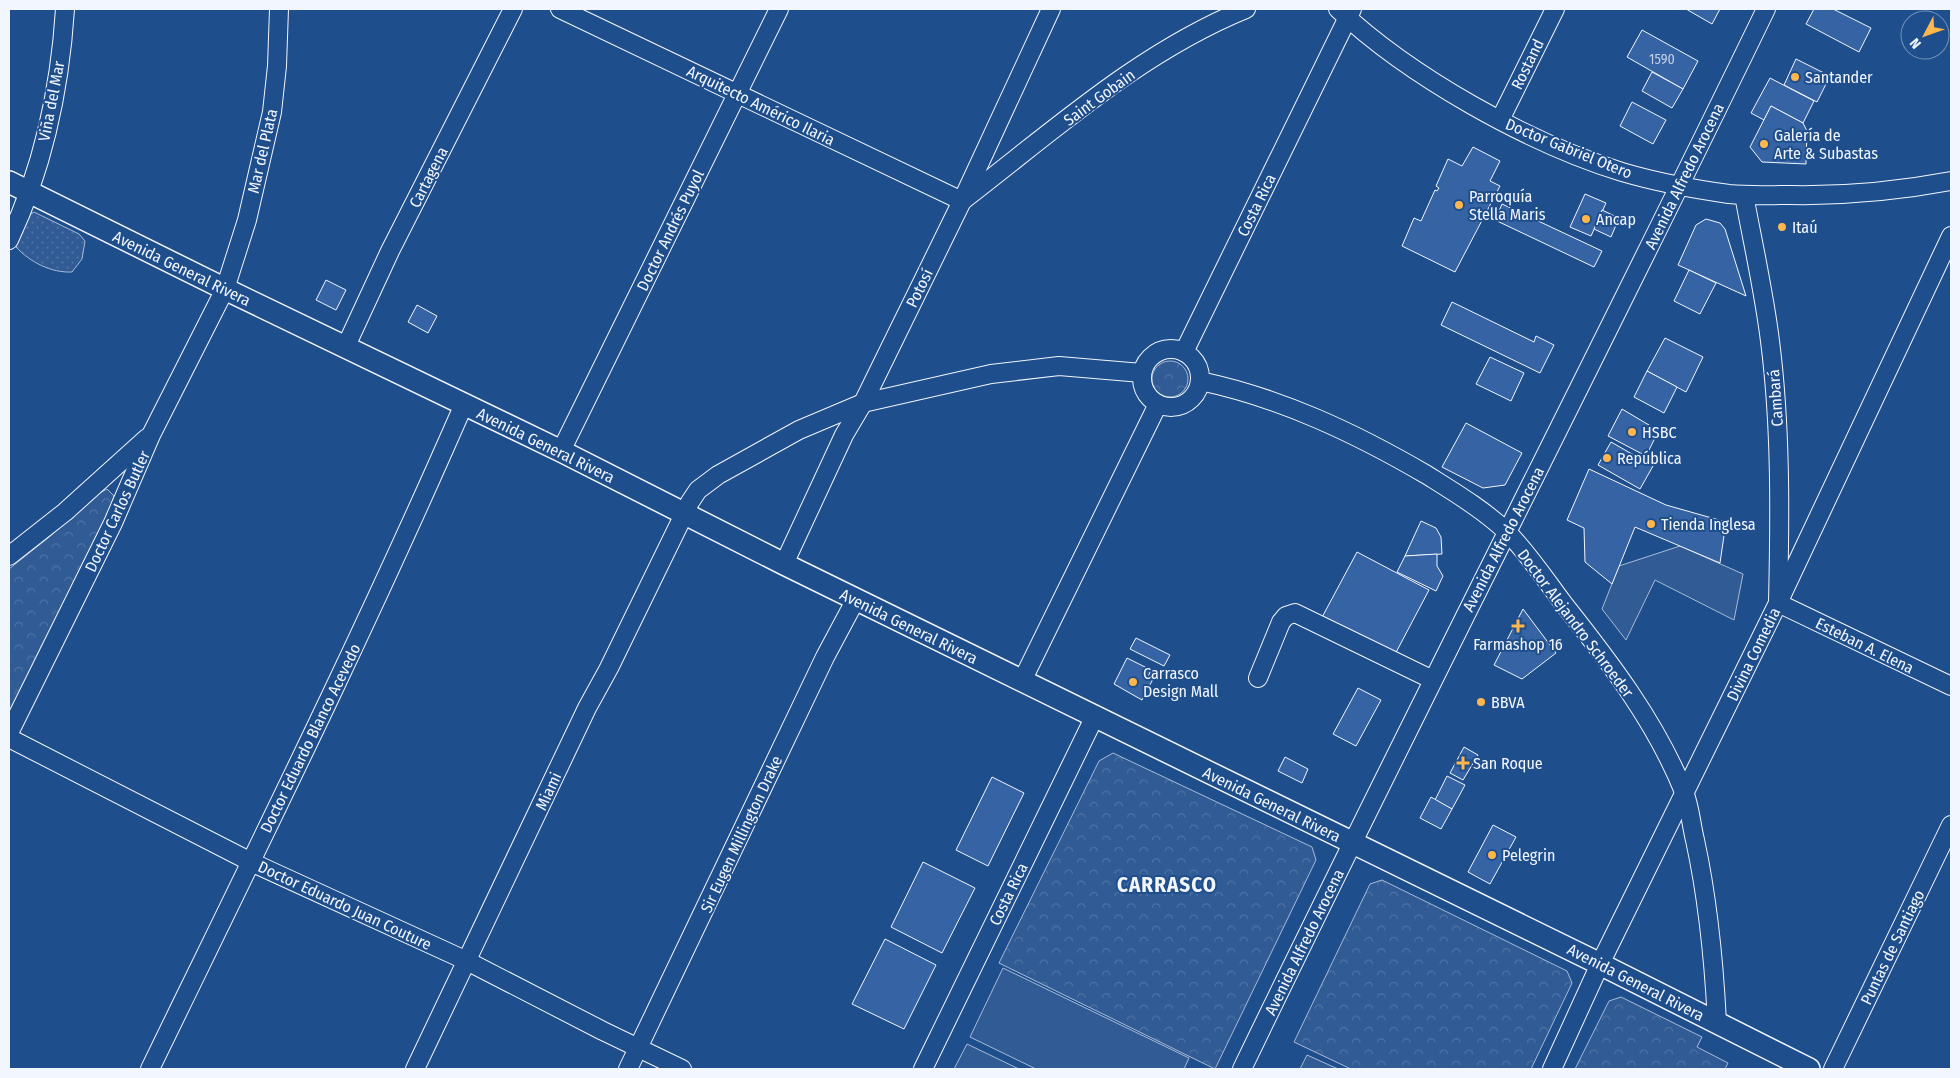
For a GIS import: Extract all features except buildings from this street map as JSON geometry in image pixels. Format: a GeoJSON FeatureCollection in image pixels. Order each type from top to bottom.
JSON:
{"type":"FeatureCollection","features":[{"type":"Feature","properties":{"kind":"main road","name":"Avenida General Rivera"},"geometry":{"type":"LineString","coordinates":[[9,182],[225,289],[561,451],[1094,718],[1600,964],[1809,1069]]}},
{"type":"Feature","properties":{"kind":"street","name":"Viña del Mar"},"geometry":{"type":"LineString","coordinates":[[9,240],[28,191],[52,114],[65,9]]}},
{"type":"Feature","properties":{"kind":"street","name":"Mar del Plata"},"geometry":{"type":"LineString","coordinates":[[225,289],[247,220],[272,112],[280,9]]}},
{"type":"Feature","properties":{"kind":"street","name":"Cartagena"},"geometry":{"type":"LineString","coordinates":[[346,346],[390,252],[513,9]]}},
{"type":"Feature","properties":{"kind":"street","name":"Arquitecto Américo Ilaria"},"geometry":{"type":"LineString","coordinates":[[560,9],[962,201]]}},
{"type":"Feature","properties":{"kind":"street","name":"Doctor Andrés Puyol"},"geometry":{"type":"LineString","coordinates":[[561,451],[779,9]]}},
{"type":"Feature","properties":{"kind":"street","name":"Potosí"},"geometry":{"type":"LineString","coordinates":[[784,564],[844,435],[863,403],[962,201],[1051,9]]}},
{"type":"Feature","properties":{"kind":"street","name":"Saint Gobain"},"geometry":{"type":"LineString","coordinates":[[962,201],[1108,89],[1157,55],[1212,22],[1246,9]]}},
{"type":"Feature","properties":{"kind":"street","name":"Rostand"},"geometry":{"type":"LineString","coordinates":[[1500,120],[1555,9]]}},
{"type":"Feature","properties":{"kind":"street","name":"Avenida Alfredo Arocena"},"geometry":{"type":"LineString","coordinates":[[1242,1069],[1351,842],[1680,186],[1766,9]]}},
{"type":"Feature","properties":{"kind":"street","name":"Doctor Gabriel Otero"},"geometry":{"type":"LineString","coordinates":[[1346,12],[1419,72],[1500,120],[1555,146],[1620,172],[1680,186],[1744,195],[1845,196],[1951,181]]}},
{"type":"Feature","properties":{"kind":"street","name":"Costa Rica"},"geometry":{"type":"LineString","coordinates":[[1184,352],[1346,12]]}},
{"type":"Feature","properties":{"kind":"street","name":"Cambará"},"geometry":{"type":"LineString","coordinates":[[1744,195],[1770,340],[1775,388],[1779,473],[1778,603]]}},
{"type":"Feature","properties":{"kind":"street","name":"Divina Comedia"},"geometry":{"type":"LineString","coordinates":[[1552,1069],[1600,964],[1778,603],[1951,236]]}},
{"type":"Feature","properties":{"kind":"street","name":"Doctor Carlos Butler"},"geometry":{"type":"LineString","coordinates":[[9,733],[113,523],[151,435],[225,289]]}},
{"type":"Feature","properties":{"kind":"street"},"geometry":{"type":"LineString","coordinates":[[1170,348],[1184,352],[1194,361],[1200,381],[1194,395],[1181,405],[1174,407],[1158,404],[1145,391],[1142,373],[1147,361],[1157,352],[1170,348]]}},
{"type":"Feature","properties":{"kind":"street"},"geometry":{"type":"LineString","coordinates":[[684,514],[698,490],[718,475],[799,430],[863,403],[991,374],[1059,366],[1142,373]]}},
{"type":"Feature","properties":{"kind":"street","name":"Doctor Alejandro Schroeder"},"geometry":{"type":"LineString","coordinates":[[1200,381],[1236,388],[1306,413],[1384,450],[1454,492],[1507,532],[1605,657],[1647,720],[1685,793],[1705,889],[1714,966],[1717,1023]]}},
{"type":"Feature","properties":{"kind":"street","name":"Doctor Eduardo Blanco Acevedo"},"geometry":{"type":"LineString","coordinates":[[150,1069],[405,540],[464,404]]}},
{"type":"Feature","properties":{"kind":"street"},"geometry":{"type":"LineString","coordinates":[[1022,682],[1158,404]]}},
{"type":"Feature","properties":{"kind":"street"},"geometry":{"type":"LineString","coordinates":[[9,556],[65,512],[151,435]]}},
{"type":"Feature","properties":{"kind":"street","name":"Miami"},"geometry":{"type":"LineString","coordinates":[[415,1069],[587,708],[609,668],[652,576],[684,514]]}},
{"type":"Feature","properties":{"kind":"street","name":"Sir Eugen Millington Drake"},"geometry":{"type":"LineString","coordinates":[[628,1069],[825,656],[856,600]]}},
{"type":"Feature","properties":{"kind":"street","name":"Esteban A. Elena"},"geometry":{"type":"LineString","coordinates":[[1778,603],[1951,686]]}},
{"type":"Feature","properties":{"kind":"street"},"geometry":{"type":"LineString","coordinates":[[1258,678],[1281,622],[1286,616],[1295,613],[1433,680]]}},
{"type":"Feature","properties":{"kind":"street","name":"Costa Rica"},"geometry":{"type":"LineString","coordinates":[[923,1069],[1094,718]]}},
{"type":"Feature","properties":{"kind":"street","name":"Doctor Eduardo Juan Couture"},"geometry":{"type":"LineString","coordinates":[[9,738],[251,862],[467,961],[603,1031],[682,1069]]}},
{"type":"Feature","properties":{"kind":"street","name":"Puntas de Santiago"},"geometry":{"type":"LineString","coordinates":[[1833,1069],[1951,825]]}},
{"type":"Feature","properties":{"kind":"green space"},"geometry":{"type":"Polygon","coordinates":[[[34,212],[79,234],[85,241],[82,259],[72,272],[56,271],[41,266],[16,247],[15,242],[28,216],[34,212]]]}},
{"type":"Feature","properties":{"kind":"green space"},"geometry":{"type":"Polygon","coordinates":[[[1170,361],[1183,366],[1188,379],[1183,392],[1170,397],[1157,392],[1152,379],[1157,366],[1170,361]]]}},
{"type":"Feature","properties":{"kind":"green space"},"geometry":{"type":"Polygon","coordinates":[[[107,489],[114,496],[104,526],[9,718],[9,569],[98,494],[107,489]]]}},
{"type":"Feature","properties":{"kind":"green space"},"geometry":{"type":"Polygon","coordinates":[[[1113,753],[1312,847],[1316,860],[1215,1069],[999,963],[1099,761],[1113,753]]]}},
{"type":"Feature","properties":{"kind":"green space"},"geometry":{"type":"Polygon","coordinates":[[[1382,880],[1567,971],[1572,983],[1531,1069],[1351,1069],[1294,1042],[1370,884],[1382,880]]]}},
{"type":"Feature","properties":{"kind":"green space"},"geometry":{"type":"Polygon","coordinates":[[[1621,997],[1702,1037],[1697,1047],[1728,1063],[1725,1069],[1575,1069],[1609,1001],[1621,997]]]}},
{"type":"Feature","properties":{"kind":"shaded area","name":"Tienda Inglesa"},"geometry":{"type":"Polygon","coordinates":[[[1680,546],[1743,574],[1734,620],[1655,580],[1626,640],[1602,609],[1619,566],[1680,546]]]}},
{"type":"Feature","properties":{"kind":"shaded area"},"geometry":{"type":"Polygon","coordinates":[[[1003,968],[1189,1058],[1184,1069],[1036,1069],[970,1037],[1003,968]]]}},
{"type":"Feature","properties":{"kind":"shaded area"},"geometry":{"type":"Polygon","coordinates":[[[967,1044],[1019,1069],[954,1069],[967,1044]]]}},
{"type":"Feature","properties":{"kind":"shaded area"},"geometry":{"type":"Polygon","coordinates":[[[1307,1055],[1338,1069],[1300,1069],[1307,1055]]]}},
{"type":"Feature","properties":{"kind":"place","name":"Santander"},"geometry":{"type":"Point","coordinates":[1795,77]}},
{"type":"Feature","properties":{"kind":"place","name":"Galería de Arte & Subastas"},"geometry":{"type":"Point","coordinates":[1764,144]}},
{"type":"Feature","properties":{"kind":"place","name":"Parroquía Stella Maris"},"geometry":{"type":"Point","coordinates":[1459,205]}},
{"type":"Feature","properties":{"kind":"place","name":"Ancap"},"geometry":{"type":"Point","coordinates":[1586,219]}},
{"type":"Feature","properties":{"kind":"place","name":"Itaú"},"geometry":{"type":"Point","coordinates":[1782,227]}},
{"type":"Feature","properties":{"kind":"place","name":"HSBC"},"geometry":{"type":"Point","coordinates":[1632,432]}},
{"type":"Feature","properties":{"kind":"place","name":"República"},"geometry":{"type":"Point","coordinates":[1607,458]}},
{"type":"Feature","properties":{"kind":"place","name":"Tienda Inglesa"},"geometry":{"type":"Point","coordinates":[1651,524]}},
{"type":"Feature","properties":{"kind":"place","name":"Farmashop 16"},"geometry":{"type":"Point","coordinates":[1518,626]}},
{"type":"Feature","properties":{"kind":"place","name":"Carrasco Design Mall"},"geometry":{"type":"Point","coordinates":[1133,682]}},
{"type":"Feature","properties":{"kind":"place","name":"BBVA"},"geometry":{"type":"Point","coordinates":[1481,702]}},
{"type":"Feature","properties":{"kind":"place","name":"San Roque"},"geometry":{"type":"Point","coordinates":[1463,763]}},
{"type":"Feature","properties":{"kind":"place","name":"Pelegrin"},"geometry":{"type":"Point","coordinates":[1492,855]}},
{"type":"Feature","properties":{"kind":"district","name":"CARRASCO"},"geometry":{"type":"Point","coordinates":[1167,885]}}]}
